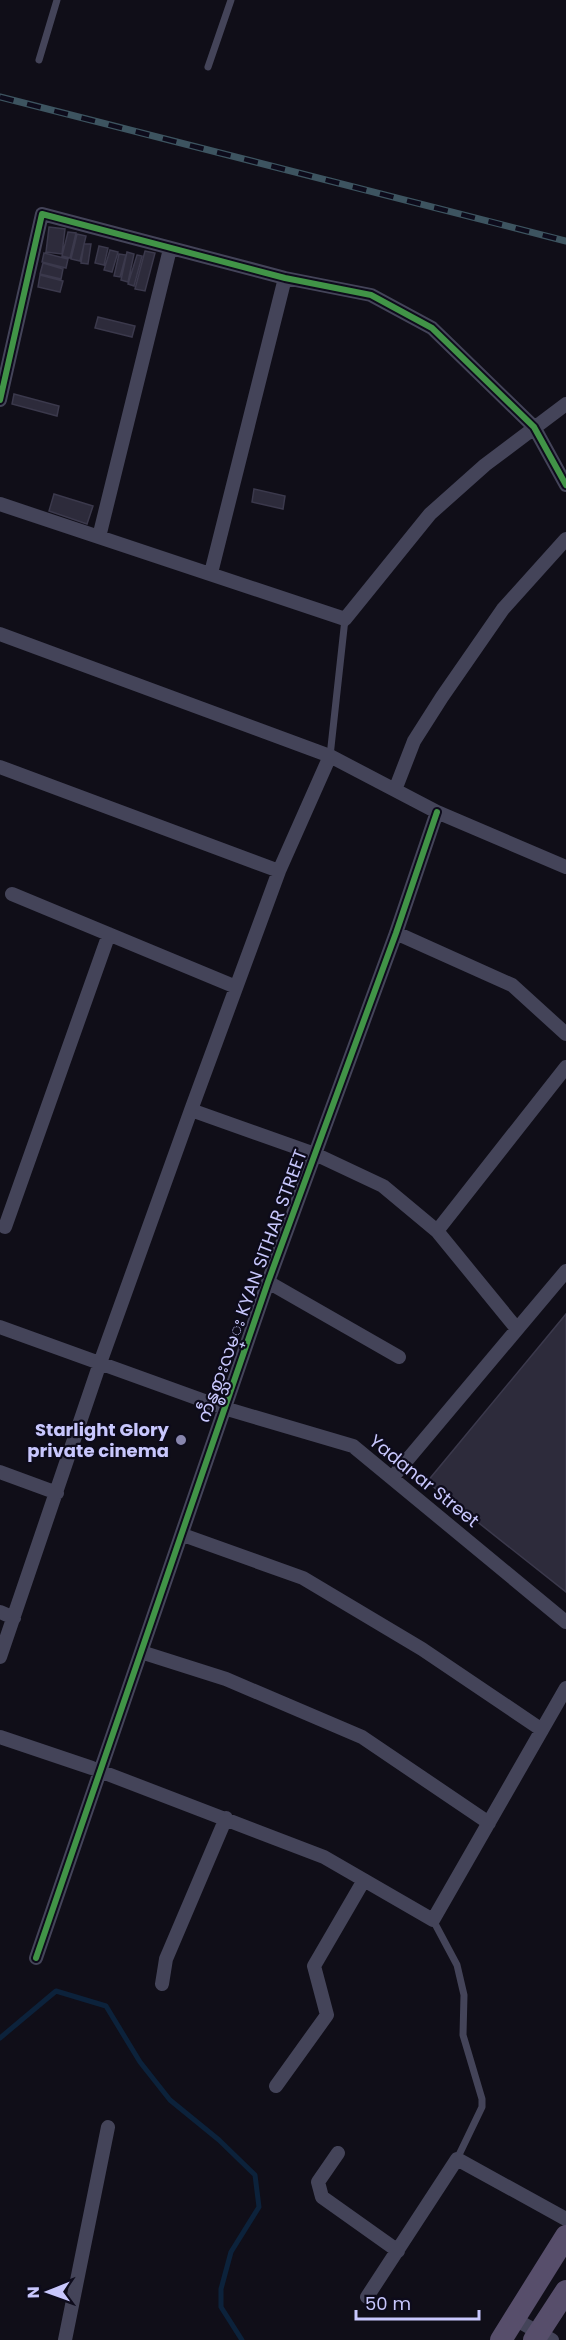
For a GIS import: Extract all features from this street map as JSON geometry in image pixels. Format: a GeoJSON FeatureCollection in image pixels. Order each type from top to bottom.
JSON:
{"type":"FeatureCollection","features":[{"type":"Feature","properties":{"kind":"main road"},"geometry":{"type":"LineString","coordinates":[[501,2340],[566,2236]]}},
{"type":"Feature","properties":{"kind":"main road"},"geometry":{"type":"LineString","coordinates":[[542,2337],[566,2291]]}},
{"type":"Feature","properties":{"kind":"street"},"geometry":{"type":"LineString","coordinates":[[0,400],[42,214],[285,278],[370,295],[432,328],[534,427],[566,485]]}},
{"type":"Feature","properties":{"kind":"street"},"geometry":{"type":"LineString","coordinates":[[99,537],[170,249]]}},
{"type":"Feature","properties":{"kind":"street"},"geometry":{"type":"LineString","coordinates":[[211,573],[285,278]]}},
{"type":"Feature","properties":{"kind":"street"},"geometry":{"type":"LineString","coordinates":[[0,503],[345,620],[430,514],[485,465],[566,404]]}},
{"type":"Feature","properties":{"kind":"street"},"geometry":{"type":"LineString","coordinates":[[395,790],[414,741],[442,697],[503,609],[566,538]]}},
{"type":"Feature","properties":{"kind":"street"},"geometry":{"type":"LineString","coordinates":[[0,634],[330,756],[437,812],[566,867]]}},
{"type":"Feature","properties":{"kind":"street"},"geometry":{"type":"LineString","coordinates":[[0,1657],[100,1363],[236,987],[279,871],[330,756]]}},
{"type":"Feature","properties":{"kind":"street"},"geometry":{"type":"LineString","coordinates":[[0,767],[279,871]]}},
{"type":"Feature","properties":{"kind":"street","name":"ကဵန္စစ္သားလမ္း KYAN SITHAR STREET"},"geometry":{"type":"LineString","coordinates":[[36,1958],[268,1282],[396,933],[437,812]]}},
{"type":"Feature","properties":{"kind":"street"},"geometry":{"type":"LineString","coordinates":[[12,894],[236,987]]}},
{"type":"Feature","properties":{"kind":"street"},"geometry":{"type":"LineString","coordinates":[[396,933],[512,986],[566,1034]]}},
{"type":"Feature","properties":{"kind":"street"},"geometry":{"type":"LineString","coordinates":[[5,1227],[109,934]]}},
{"type":"Feature","properties":{"kind":"street"},"geometry":{"type":"LineString","coordinates":[[437,1231],[566,1067]]}},
{"type":"Feature","properties":{"kind":"street"},"geometry":{"type":"LineString","coordinates":[[191,1110],[315,1154],[383,1186],[437,1231],[517,1329]]}},
{"type":"Feature","properties":{"kind":"street"},"geometry":{"type":"LineString","coordinates":[[392,1478],[566,1270]]}},
{"type":"Feature","properties":{"kind":"street"},"geometry":{"type":"LineString","coordinates":[[268,1282],[399,1357]]}},
{"type":"Feature","properties":{"kind":"street","name":"Yadanar Street"},"geometry":{"type":"LineString","coordinates":[[0,1327],[224,1408],[353,1446],[566,1622]]}},
{"type":"Feature","properties":{"kind":"street"},"geometry":{"type":"LineString","coordinates":[[0,1472],[57,1493]]}},
{"type":"Feature","properties":{"kind":"street"},"geometry":{"type":"LineString","coordinates":[[183,1534],[303,1578],[422,1649],[542,1730]]}},
{"type":"Feature","properties":{"kind":"street"},"geometry":{"type":"LineString","coordinates":[[0,1612],[14,1618]]}},
{"type":"Feature","properties":{"kind":"street"},"geometry":{"type":"LineString","coordinates":[[141,1652],[226,1679],[362,1737],[489,1823]]}},
{"type":"Feature","properties":{"kind":"street"},"geometry":{"type":"LineString","coordinates":[[0,1737],[226,1818],[324,1857],[433,1920],[566,1688]]}},
{"type":"Feature","properties":{"kind":"street"},"geometry":{"type":"LineString","coordinates":[[162,1984],[166,1959],[226,1818]]}},
{"type":"Feature","properties":{"kind":"street"},"geometry":{"type":"LineString","coordinates":[[276,2086],[327,2015],[314,1966],[364,1880]]}},
{"type":"Feature","properties":{"kind":"street"},"geometry":{"type":"LineString","coordinates":[[65,2340],[108,2127]]}},
{"type":"Feature","properties":{"kind":"street"},"geometry":{"type":"LineString","coordinates":[[338,2153],[318,2182],[322,2197],[398,2251]]}},
{"type":"Feature","properties":{"kind":"street"},"geometry":{"type":"LineString","coordinates":[[367,2297],[458,2159],[566,2219]]}},
{"type":"Feature","properties":{"kind":"street"},"geometry":{"type":"LineString","coordinates":[[513,2318],[542,2337]]}},
{"type":"Feature","properties":{"kind":"lane"},"geometry":{"type":"LineString","coordinates":[[39,60],[57,0]]}},
{"type":"Feature","properties":{"kind":"lane"},"geometry":{"type":"LineString","coordinates":[[208,67],[231,0]]}},
{"type":"Feature","properties":{"kind":"lane"},"geometry":{"type":"LineString","coordinates":[[330,756],[345,620]]}},
{"type":"Feature","properties":{"kind":"lane"},"geometry":{"type":"LineString","coordinates":[[433,1920],[457,1965],[464,1995],[464,2035],[482,2098],[482,2107],[458,2159]]}},
{"type":"Feature","properties":{"kind":"building"},"geometry":{"type":"Polygon","coordinates":[[[49,227],[65,229],[62,254],[46,252],[49,227]]]}},
{"type":"Feature","properties":{"kind":"building"},"geometry":{"type":"Polygon","coordinates":[[[68,232],[76,233],[70,258],[62,256],[68,232]]]}},
{"type":"Feature","properties":{"kind":"building"},"geometry":{"type":"Polygon","coordinates":[[[77,234],[86,236],[80,261],[71,259],[77,234]]]}},
{"type":"Feature","properties":{"kind":"building"},"geometry":{"type":"Polygon","coordinates":[[[84,244],[91,244],[88,264],[81,263],[84,244]]]}},
{"type":"Feature","properties":{"kind":"building"},"geometry":{"type":"Polygon","coordinates":[[[99,246],[108,248],[104,265],[95,263],[99,246]]]}},
{"type":"Feature","properties":{"kind":"building"},"geometry":{"type":"Polygon","coordinates":[[[110,250],[118,252],[112,272],[104,270],[110,250]]]}},
{"type":"Feature","properties":{"kind":"building"},"geometry":{"type":"Polygon","coordinates":[[[145,251],[155,253],[145,291],[135,289],[145,251]]]}},
{"type":"Feature","properties":{"kind":"building"},"geometry":{"type":"Polygon","coordinates":[[[127,252],[134,254],[128,282],[121,280],[127,252]]]}},
{"type":"Feature","properties":{"kind":"building"},"geometry":{"type":"Polygon","coordinates":[[[44,253],[68,259],[66,268],[42,262],[44,253]]]}},
{"type":"Feature","properties":{"kind":"building"},"geometry":{"type":"Polygon","coordinates":[[[119,254],[126,255],[120,277],[114,276],[119,254]]]}},
{"type":"Feature","properties":{"kind":"building"},"geometry":{"type":"Polygon","coordinates":[[[137,255],[142,256],[134,286],[128,284],[137,255]]]}},
{"type":"Feature","properties":{"kind":"building"},"geometry":{"type":"Polygon","coordinates":[[[43,263],[63,269],[61,279],[40,274],[43,263]]]}},
{"type":"Feature","properties":{"kind":"building"},"geometry":{"type":"Polygon","coordinates":[[[40,275],[63,281],[60,292],[38,287],[40,275]]]}},
{"type":"Feature","properties":{"kind":"building"},"geometry":{"type":"Polygon","coordinates":[[[98,317],[135,326],[132,337],[95,328],[98,317]]]}},
{"type":"Feature","properties":{"kind":"building"},"geometry":{"type":"Polygon","coordinates":[[[14,394],[59,406],[57,416],[12,404],[14,394]]]}},
{"type":"Feature","properties":{"kind":"building"},"geometry":{"type":"Polygon","coordinates":[[[254,489],[285,496],[283,509],[252,502],[254,489]]]}},
{"type":"Feature","properties":{"kind":"building"},"geometry":{"type":"Polygon","coordinates":[[[54,494],[93,506],[87,524],[49,511],[54,494]]]}},
{"type":"Feature","properties":{"kind":"building"},"geometry":{"type":"Polygon","coordinates":[[[566,1314],[566,1592],[427,1482],[566,1314]]]}},
{"type":"Feature","properties":{"kind":"waterway"},"geometry":{"type":"LineString","coordinates":[[0,2038],[56,1991],[106,2006],[140,2062],[170,2100],[219,2140],[255,2175],[259,2207],[231,2252],[221,2289],[221,2307],[242,2340]]}},
{"type":"Feature","properties":{"kind":"railway"},"geometry":{"type":"LineString","coordinates":[[0,97],[566,241]]}},
{"type":"Feature","properties":{"kind":"cycle path"},"geometry":{"type":"LineString","coordinates":[[0,400],[42,214],[285,278],[371,295],[432,328],[534,427],[566,485]]}},
{"type":"Feature","properties":{"kind":"cycle path"},"geometry":{"type":"LineString","coordinates":[[36,1958],[268,1282],[396,933],[437,812]]}},
{"type":"Feature","properties":{"kind":"place","name":"Starlight Glory private cinema"},"geometry":{"type":"Point","coordinates":[181,1440]}}]}
